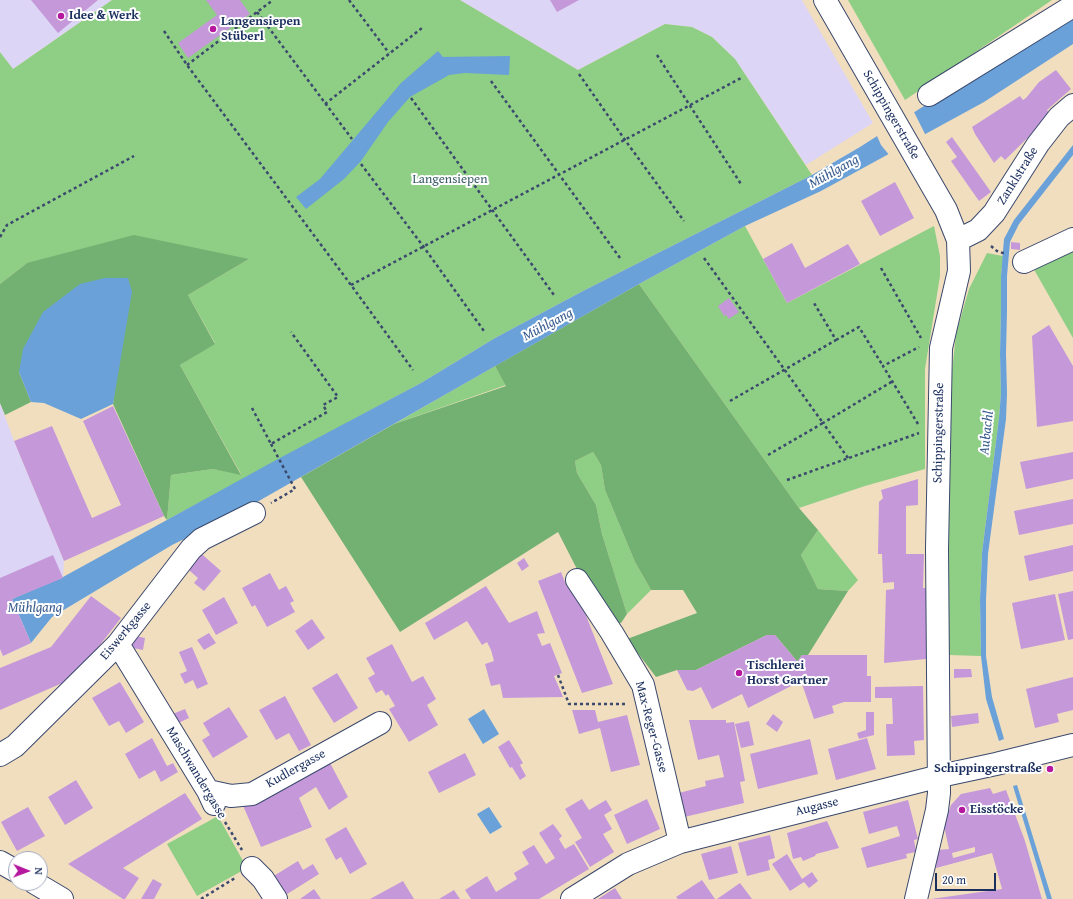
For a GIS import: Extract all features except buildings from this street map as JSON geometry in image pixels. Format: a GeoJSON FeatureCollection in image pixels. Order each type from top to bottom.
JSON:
{"type":"FeatureCollection","features":[{"type":"Feature","properties":{"kind":"street","name":"Schippingerstraße"},"geometry":{"type":"LineString","coordinates":[[825,0],[898,115],[911,149],[946,210],[958,240],[968,273],[941,348],[937,549],[937,717],[940,776],[937,810],[916,899]]}},
{"type":"Feature","properties":{"kind":"street"},"geometry":{"type":"LineString","coordinates":[[929,95],[1073,6]]}},
{"type":"Feature","properties":{"kind":"street","name":"Zanklstraße"},"geometry":{"type":"LineString","coordinates":[[958,240],[978,230],[994,214],[1038,144],[1059,117],[1073,105]]}},
{"type":"Feature","properties":{"kind":"street"},"geometry":{"type":"LineString","coordinates":[[1024,262],[1073,239]]}},
{"type":"Feature","properties":{"kind":"street","name":"Eiswerkgasse"},"geometry":{"type":"LineString","coordinates":[[0,755],[15,746],[118,644],[191,549],[202,539],[254,513]]}},
{"type":"Feature","properties":{"kind":"street","name":"Max-Reger-Gasse"},"geometry":{"type":"LineString","coordinates":[[577,580],[629,659],[643,685],[680,842]]}},
{"type":"Feature","properties":{"kind":"street","name":"Maschwandergasse"},"geometry":{"type":"LineString","coordinates":[[118,644],[211,798]]}},
{"type":"Feature","properties":{"kind":"street","name":"Kudlergasse"},"geometry":{"type":"LineString","coordinates":[[211,798],[252,794],[380,723]]}},
{"type":"Feature","properties":{"kind":"street","name":"Augasse"},"geometry":{"type":"LineString","coordinates":[[572,899],[628,864],[680,842],[940,776],[1073,745]]}},
{"type":"Feature","properties":{"kind":"street"},"geometry":{"type":"LineString","coordinates":[[252,868],[263,879],[276,899]]}},
{"type":"Feature","properties":{"kind":"street"},"geometry":{"type":"LineString","coordinates":[[48,891],[62,899]]}},
{"type":"Feature","properties":{"kind":"path"},"geometry":{"type":"LineString","coordinates":[[187,65],[273,0]]}},
{"type":"Feature","properties":{"kind":"path"},"geometry":{"type":"LineString","coordinates":[[349,0],[390,54]]}},
{"type":"Feature","properties":{"kind":"path"},"geometry":{"type":"LineString","coordinates":[[256,12],[352,140]]}},
{"type":"Feature","properties":{"kind":"path"},"geometry":{"type":"LineString","coordinates":[[325,104],[422,28]]}},
{"type":"Feature","properties":{"kind":"path"},"geometry":{"type":"LineString","coordinates":[[164,31],[187,65],[413,370]]}},
{"type":"Feature","properties":{"kind":"path"},"geometry":{"type":"LineString","coordinates":[[657,55],[741,184]]}},
{"type":"Feature","properties":{"kind":"path"},"geometry":{"type":"LineString","coordinates":[[579,74],[684,221]]}},
{"type":"Feature","properties":{"kind":"path"},"geometry":{"type":"LineString","coordinates":[[351,285],[743,77]]}},
{"type":"Feature","properties":{"kind":"path"},"geometry":{"type":"LineString","coordinates":[[491,81],[620,258]]}},
{"type":"Feature","properties":{"kind":"path"},"geometry":{"type":"LineString","coordinates":[[411,98],[554,295]]}},
{"type":"Feature","properties":{"kind":"path"},"geometry":{"type":"LineString","coordinates":[[0,237],[7,225],[134,156]]}},
{"type":"Feature","properties":{"kind":"path"},"geometry":{"type":"LineString","coordinates":[[361,164],[423,246],[484,332]]}},
{"type":"Feature","properties":{"kind":"path"},"geometry":{"type":"LineString","coordinates":[[704,258],[848,458]]}},
{"type":"Feature","properties":{"kind":"path"},"geometry":{"type":"LineString","coordinates":[[881,268],[925,344],[883,366]]}},
{"type":"Feature","properties":{"kind":"path"},"geometry":{"type":"LineString","coordinates":[[814,303],[836,340]]}},
{"type":"Feature","properties":{"kind":"path"},"geometry":{"type":"LineString","coordinates":[[730,401],[859,327],[893,381],[920,427],[921,432],[787,480]]}},
{"type":"Feature","properties":{"kind":"path"},"geometry":{"type":"LineString","coordinates":[[270,444],[327,412],[323,405],[338,397],[291,332]]}},
{"type":"Feature","properties":{"kind":"path"},"geometry":{"type":"LineString","coordinates":[[768,455],[893,381]]}},
{"type":"Feature","properties":{"kind":"path"},"geometry":{"type":"LineString","coordinates":[[252,408],[295,489],[254,513]]}},
{"type":"Feature","properties":{"kind":"path"},"geometry":{"type":"LineString","coordinates":[[558,675],[569,704],[648,703]]}},
{"type":"Feature","properties":{"kind":"path","name":"Maschwandergasse"},"geometry":{"type":"LineString","coordinates":[[211,798],[252,868]]}},
{"type":"Feature","properties":{"kind":"path"},"geometry":{"type":"LineString","coordinates":[[202,899],[252,868]]}},
{"type":"Feature","properties":{"kind":"shaded area"},"geometry":{"type":"Polygon","coordinates":[[[0,0],[112,0],[13,69],[0,52],[0,0]]]}},
{"type":"Feature","properties":{"kind":"shaded area"},"geometry":{"type":"Polygon","coordinates":[[[460,0],[802,0],[873,123],[806,165],[735,59],[712,37],[692,27],[665,24],[578,70],[460,0]]]}},
{"type":"Feature","properties":{"kind":"shaded area"},"geometry":{"type":"Polygon","coordinates":[[[0,403],[14,441],[64,561],[63,578],[12,599],[31,643],[3,656],[0,649],[0,403]]]}},
{"type":"Feature","properties":{"kind":"green space","name":"Langensiepen"},"geometry":{"type":"Polygon","coordinates":[[[112,0],[460,0],[578,70],[665,24],[692,27],[712,37],[735,59],[812,175],[583,291],[495,338],[421,383],[167,520],[171,475],[213,469],[241,474],[180,365],[215,343],[188,295],[249,259],[27,263],[0,284],[0,52],[13,69],[112,0]]]}},
{"type":"Feature","properties":{"kind":"green space"},"geometry":{"type":"Polygon","coordinates":[[[848,0],[1052,0],[905,100],[848,0]]]}},
{"type":"Feature","properties":{"kind":"green space"},"geometry":{"type":"Polygon","coordinates":[[[745,226],[787,303],[934,226],[940,256],[940,276],[925,369],[925,469],[865,486],[799,508],[639,284],[745,226]]]}},
{"type":"Feature","properties":{"kind":"green space"},"geometry":{"type":"Polygon","coordinates":[[[134,235],[249,259],[188,295],[215,344],[180,365],[241,475],[213,469],[171,475],[167,520],[113,404],[117,372],[19,372],[31,402],[5,415],[0,403],[0,284],[27,263],[134,235]]]}},
{"type":"Feature","properties":{"kind":"green space"},"geometry":{"type":"Polygon","coordinates":[[[1073,248],[1073,338],[1032,266],[1073,248]]]}},
{"type":"Feature","properties":{"kind":"green space"},"geometry":{"type":"Polygon","coordinates":[[[987,253],[1003,256],[1001,276],[1001,393],[982,553],[980,600],[981,656],[949,655],[947,454],[951,381],[956,334],[969,289],[987,253]]]}},
{"type":"Feature","properties":{"kind":"green space"},"geometry":{"type":"Polygon","coordinates":[[[639,284],[799,508],[818,530],[801,555],[818,589],[848,591],[808,655],[802,655],[797,662],[775,635],[767,635],[696,670],[677,670],[656,677],[627,639],[697,613],[683,590],[651,590],[635,562],[605,490],[601,465],[593,452],[575,461],[577,473],[596,505],[602,534],[627,614],[621,623],[612,622],[580,575],[558,532],[400,632],[301,477],[394,424],[506,386],[495,366],[639,284]]]}},
{"type":"Feature","properties":{"kind":"green space"},"geometry":{"type":"Polygon","coordinates":[[[495,366],[506,385],[394,424],[495,366]]]}},
{"type":"Feature","properties":{"kind":"green space"},"geometry":{"type":"Polygon","coordinates":[[[593,452],[601,465],[605,490],[635,562],[651,590],[627,614],[602,534],[596,505],[577,473],[575,461],[593,452]]]}},
{"type":"Feature","properties":{"kind":"green space"},"geometry":{"type":"Polygon","coordinates":[[[818,530],[858,580],[848,591],[818,589],[801,555],[818,530]]]}},
{"type":"Feature","properties":{"kind":"green space"},"geometry":{"type":"Polygon","coordinates":[[[218,816],[247,868],[197,896],[167,844],[218,816]]]}},
{"type":"Feature","properties":{"kind":"water","name":"Mühlgang"},"geometry":{"type":"Polygon","coordinates":[[[1073,13],[1073,44],[984,102],[821,191],[745,226],[639,284],[243,510],[172,545],[52,617],[31,643],[12,599],[63,577],[278,459],[421,383],[495,338],[583,291],[812,175],[860,147],[1005,54],[1073,13]]]}},
{"type":"Feature","properties":{"kind":"water"},"geometry":{"type":"Polygon","coordinates":[[[438,51],[443,57],[510,56],[509,75],[465,73],[449,75],[410,97],[388,122],[361,161],[344,179],[306,209],[296,197],[320,179],[401,83],[438,51]]]}},
{"type":"Feature","properties":{"kind":"water"},"geometry":{"type":"Polygon","coordinates":[[[1073,145],[1073,155],[1019,224],[1010,242],[1007,276],[1006,419],[988,554],[986,600],[986,656],[992,697],[1004,739],[999,741],[986,699],[981,656],[980,600],[982,553],[1001,393],[1001,276],[1004,239],[1014,220],[1073,145]]]}},
{"type":"Feature","properties":{"kind":"water"},"geometry":{"type":"Polygon","coordinates":[[[105,278],[128,278],[132,292],[113,404],[81,419],[44,403],[31,402],[19,372],[23,349],[43,312],[80,284],[105,278]]]}},
{"type":"Feature","properties":{"kind":"water"},"geometry":{"type":"Polygon","coordinates":[[[484,709],[499,734],[483,744],[468,719],[484,709]]]}},
{"type":"Feature","properties":{"kind":"water"},"geometry":{"type":"Polygon","coordinates":[[[1017,785],[1052,899],[1047,899],[1013,786],[1017,785]]]}},
{"type":"Feature","properties":{"kind":"water"},"geometry":{"type":"Polygon","coordinates":[[[489,807],[502,827],[490,834],[477,814],[489,807]]]}},
{"type":"Feature","properties":{"kind":"pier"},"geometry":{"type":"Polygon","coordinates":[[[913,110],[926,136],[890,156],[881,145],[877,136],[880,131],[913,110]]]}},
{"type":"Feature","properties":{"kind":"place","name":"Idee & Werk"},"geometry":{"type":"Point","coordinates":[61,16]}},
{"type":"Feature","properties":{"kind":"place","name":"Langensiepen Stüberl"},"geometry":{"type":"Point","coordinates":[213,29]}},
{"type":"Feature","properties":{"kind":"place","name":"Tischlerei Horst Gartner"},"geometry":{"type":"Point","coordinates":[739,673]}},
{"type":"Feature","properties":{"kind":"place","name":"Schippingerstraße"},"geometry":{"type":"Point","coordinates":[1050,769]}},
{"type":"Feature","properties":{"kind":"place","name":"Eisstöcke"},"geometry":{"type":"Point","coordinates":[962,810]}},
{"type":"Feature","properties":{"kind":"water label","name":"Aubachl"},"geometry":{"type":"Point","coordinates":[987,433]}}]}
